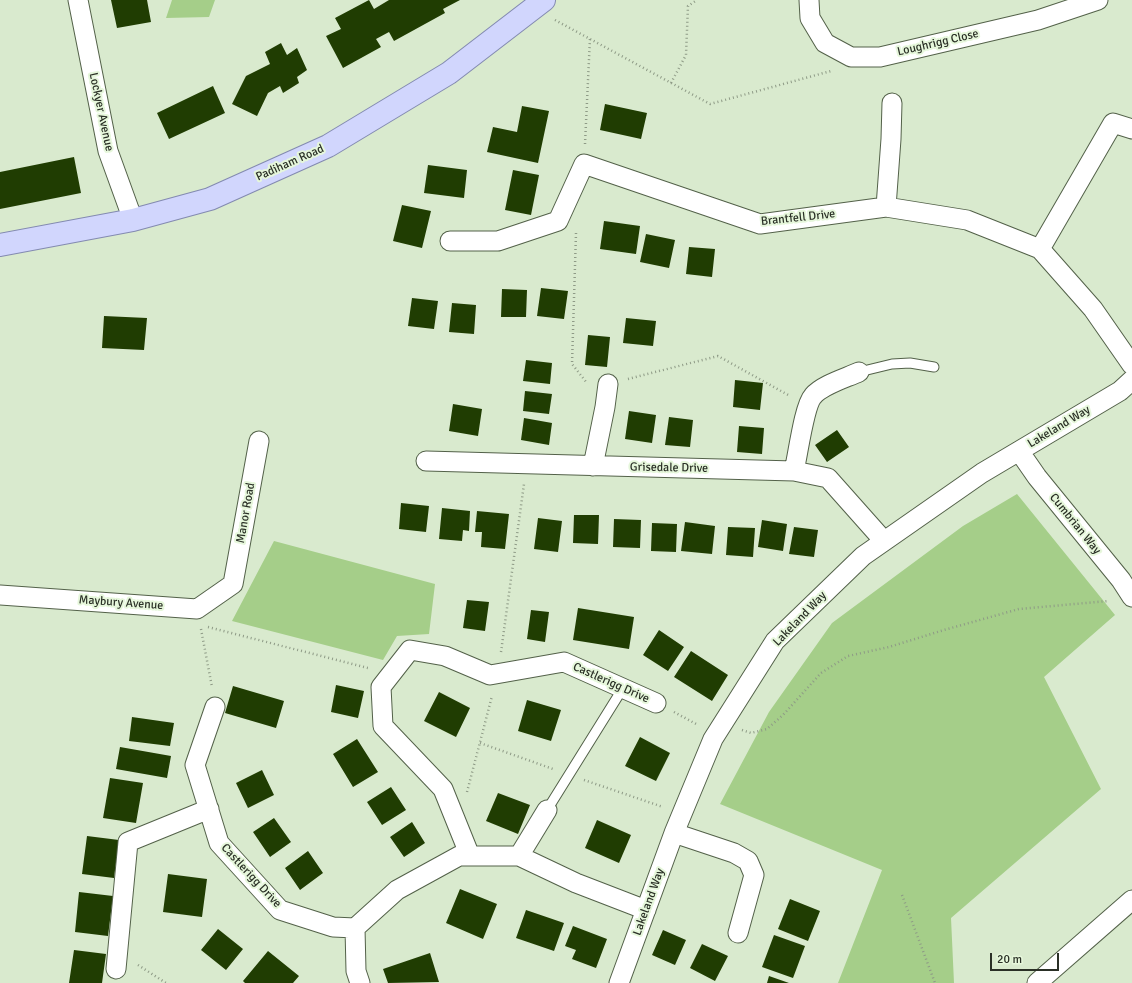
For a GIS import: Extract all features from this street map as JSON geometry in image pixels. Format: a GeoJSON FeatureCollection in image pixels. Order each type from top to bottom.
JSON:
{"type":"FeatureCollection","features":[{"type":"Feature","properties":{"kind":"main road","name":"Padiham Road"},"geometry":{"type":"LineString","coordinates":[[0,245],[133,220],[210,199],[328,146],[449,73],[539,4]]}},
{"type":"Feature","properties":{"kind":"street","name":"Lockyer Avenue"},"geometry":{"type":"LineString","coordinates":[[78,0],[108,151],[133,220]]}},
{"type":"Feature","properties":{"kind":"street","name":"Loughrigg Close"},"geometry":{"type":"LineString","coordinates":[[809,0],[810,18],[825,43],[851,57],[880,57],[1038,20],[1098,0]]}},
{"type":"Feature","properties":{"kind":"street"},"geometry":{"type":"LineString","coordinates":[[886,207],[892,103]]}},
{"type":"Feature","properties":{"kind":"street"},"geometry":{"type":"LineString","coordinates":[[1040,249],[1113,123],[1132,129]]}},
{"type":"Feature","properties":{"kind":"street","name":"Brantfell Drive"},"geometry":{"type":"LineString","coordinates":[[584,164],[760,224],[886,207],[966,220],[1040,249],[1093,309],[1132,365]]}},
{"type":"Feature","properties":{"kind":"street"},"geometry":{"type":"LineString","coordinates":[[450,242],[498,241],[558,221],[584,164]]}},
{"type":"Feature","properties":{"kind":"street"},"geometry":{"type":"LineString","coordinates":[[794,471],[808,406],[813,396],[824,388],[859,372]]}},
{"type":"Feature","properties":{"kind":"street","name":"Lakeland Way"},"geometry":{"type":"LineString","coordinates":[[619,983],[674,833],[720,729],[775,641],[864,556],[884,541],[982,473],[1120,391],[1132,380]]}},
{"type":"Feature","properties":{"kind":"street"},"geometry":{"type":"LineString","coordinates":[[593,466],[608,384]]}},
{"type":"Feature","properties":{"kind":"street","name":"Manor Road"},"geometry":{"type":"LineString","coordinates":[[199,617],[233,584],[259,441]]}},
{"type":"Feature","properties":{"kind":"street","name":"Cumbrian Way"},"geometry":{"type":"LineString","coordinates":[[1019,451],[1037,477],[1128,584]]}},
{"type":"Feature","properties":{"kind":"street","name":"Grisedale Drive"},"geometry":{"type":"LineString","coordinates":[[426,461],[794,471],[828,478],[884,541]]}},
{"type":"Feature","properties":{"kind":"street","name":"Maybury Avenue"},"geometry":{"type":"LineString","coordinates":[[0,595],[199,617]]}},
{"type":"Feature","properties":{"kind":"street","name":"Castlerigg Drive"},"geometry":{"type":"LineString","coordinates":[[470,856],[459,825],[443,789],[383,726],[381,687],[410,650],[445,656],[490,675],[564,662],[656,703]]}},
{"type":"Feature","properties":{"kind":"street","name":"Castlerigg Drive"},"geometry":{"type":"LineString","coordinates":[[215,707],[195,765],[219,843],[280,910],[333,927],[355,928]]}},
{"type":"Feature","properties":{"kind":"street"},"geometry":{"type":"LineString","coordinates":[[117,960],[128,842],[209,809]]}},
{"type":"Feature","properties":{"kind":"street"},"geometry":{"type":"LineString","coordinates":[[519,856],[547,810]]}},
{"type":"Feature","properties":{"kind":"street"},"geometry":{"type":"LineString","coordinates":[[674,833],[734,852],[748,861],[754,875],[738,933]]}},
{"type":"Feature","properties":{"kind":"street"},"geometry":{"type":"LineString","coordinates":[[360,983],[356,971],[355,928],[397,890],[459,856],[519,856],[576,883],[646,910]]}},
{"type":"Feature","properties":{"kind":"street"},"geometry":{"type":"LineString","coordinates":[[1037,983],[1132,900]]}},
{"type":"Feature","properties":{"kind":"lane"},"geometry":{"type":"LineString","coordinates":[[859,372],[892,364],[904,363],[934,366]]}},
{"type":"Feature","properties":{"kind":"lane"},"geometry":{"type":"LineString","coordinates":[[547,810],[623,688]]}},
{"type":"Feature","properties":{"kind":"path"},"geometry":{"type":"LineString","coordinates":[[671,82],[686,55],[688,6],[698,0]]}},
{"type":"Feature","properties":{"kind":"path"},"geometry":{"type":"LineString","coordinates":[[539,4],[590,38],[710,104],[836,70]]}},
{"type":"Feature","properties":{"kind":"path"},"geometry":{"type":"LineString","coordinates":[[584,164],[590,38]]}},
{"type":"Feature","properties":{"kind":"path"},"geometry":{"type":"LineString","coordinates":[[576,232],[572,364],[605,407]]}},
{"type":"Feature","properties":{"kind":"path"},"geometry":{"type":"LineString","coordinates":[[608,384],[718,356],[808,406]]}},
{"type":"Feature","properties":{"kind":"path"},"geometry":{"type":"LineString","coordinates":[[459,825],[498,673],[526,464]]}},
{"type":"Feature","properties":{"kind":"path"},"geometry":{"type":"LineString","coordinates":[[656,703],[720,729],[751,734],[767,729],[783,715],[821,673],[848,656],[889,647],[1019,609],[1114,600],[1128,584]]}},
{"type":"Feature","properties":{"kind":"path"},"geometry":{"type":"LineString","coordinates":[[215,707],[199,617],[391,674]]}},
{"type":"Feature","properties":{"kind":"path"},"geometry":{"type":"LineString","coordinates":[[902,895],[934,983]]}},
{"type":"Feature","properties":{"kind":"path"},"geometry":{"type":"LineString","coordinates":[[117,960],[166,983]]}},
{"type":"Feature","properties":{"kind":"green space"},"geometry":{"type":"Polygon","coordinates":[[[172,0],[215,0],[209,17],[166,18],[172,0]]]}},
{"type":"Feature","properties":{"kind":"green space"},"geometry":{"type":"Polygon","coordinates":[[[1017,494],[1115,615],[1044,677],[1101,789],[951,918],[954,983],[838,983],[882,870],[720,804],[769,712],[832,623],[963,526],[1017,494]]]}},
{"type":"Feature","properties":{"kind":"green space"},"geometry":{"type":"Polygon","coordinates":[[[274,541],[435,584],[429,634],[397,636],[383,660],[232,621],[274,541]]]}},
{"type":"Feature","properties":{"kind":"building"},"geometry":{"type":"Polygon","coordinates":[[[111,0],[147,0],[151,22],[117,28],[111,0]]]}},
{"type":"Feature","properties":{"kind":"building"},"geometry":{"type":"Polygon","coordinates":[[[369,0],[374,9],[389,0],[460,0],[443,9],[445,13],[394,41],[389,32],[376,39],[381,47],[343,68],[326,36],[341,29],[335,18],[369,0]]]}},
{"type":"Feature","properties":{"kind":"building"},"geometry":{"type":"Polygon","coordinates":[[[281,43],[287,55],[297,48],[307,70],[297,77],[299,83],[283,93],[280,86],[268,93],[257,116],[232,104],[246,76],[270,64],[265,52],[281,43]]]}},
{"type":"Feature","properties":{"kind":"building"},"geometry":{"type":"Polygon","coordinates":[[[213,86],[225,113],[169,139],[157,113],[213,86]]]}},
{"type":"Feature","properties":{"kind":"building"},"geometry":{"type":"Polygon","coordinates":[[[605,104],[647,113],[641,139],[600,130],[605,104]]]}},
{"type":"Feature","properties":{"kind":"building"},"geometry":{"type":"Polygon","coordinates":[[[522,106],[549,111],[538,163],[487,152],[493,127],[517,132],[522,106]]]}},
{"type":"Feature","properties":{"kind":"building"},"geometry":{"type":"Polygon","coordinates":[[[74,157],[81,193],[0,209],[0,172],[74,157]]]}},
{"type":"Feature","properties":{"kind":"building"},"geometry":{"type":"Polygon","coordinates":[[[428,165],[467,170],[464,198],[424,193],[428,165]]]}},
{"type":"Feature","properties":{"kind":"building"},"geometry":{"type":"Polygon","coordinates":[[[513,170],[539,175],[531,215],[505,210],[513,170]]]}},
{"type":"Feature","properties":{"kind":"building"},"geometry":{"type":"Polygon","coordinates":[[[402,205],[431,211],[422,248],[393,241],[402,205]]]}},
{"type":"Feature","properties":{"kind":"building"},"geometry":{"type":"Polygon","coordinates":[[[604,221],[640,226],[636,254],[600,249],[604,221]]]}},
{"type":"Feature","properties":{"kind":"building"},"geometry":{"type":"Polygon","coordinates":[[[646,234],[675,240],[669,268],[640,262],[646,234]]]}},
{"type":"Feature","properties":{"kind":"building"},"geometry":{"type":"Polygon","coordinates":[[[689,247],[715,249],[712,277],[686,274],[689,247]]]}},
{"type":"Feature","properties":{"kind":"building"},"geometry":{"type":"Polygon","coordinates":[[[541,288],[568,291],[564,319],[537,316],[541,288]]]}},
{"type":"Feature","properties":{"kind":"building"},"geometry":{"type":"Polygon","coordinates":[[[502,289],[527,290],[526,317],[501,317],[502,289]]]}},
{"type":"Feature","properties":{"kind":"building"},"geometry":{"type":"Polygon","coordinates":[[[412,298],[438,301],[434,329],[408,326],[412,298]]]}},
{"type":"Feature","properties":{"kind":"building"},"geometry":{"type":"Polygon","coordinates":[[[452,303],[476,305],[474,334],[449,332],[452,303]]]}},
{"type":"Feature","properties":{"kind":"building"},"geometry":{"type":"Polygon","coordinates":[[[104,316],[147,318],[144,350],[102,348],[104,316]]]}},
{"type":"Feature","properties":{"kind":"building"},"geometry":{"type":"Polygon","coordinates":[[[626,318],[656,321],[653,346],[623,343],[626,318]]]}},
{"type":"Feature","properties":{"kind":"building"},"geometry":{"type":"Polygon","coordinates":[[[588,335],[610,337],[607,367],[585,365],[588,335]]]}},
{"type":"Feature","properties":{"kind":"building"},"geometry":{"type":"Polygon","coordinates":[[[526,360],[552,363],[550,384],[523,381],[526,360]]]}},
{"type":"Feature","properties":{"kind":"building"},"geometry":{"type":"Polygon","coordinates":[[[735,380],[763,383],[760,410],[733,407],[735,380]]]}},
{"type":"Feature","properties":{"kind":"building"},"geometry":{"type":"Polygon","coordinates":[[[525,391],[552,394],[549,414],[523,411],[525,391]]]}},
{"type":"Feature","properties":{"kind":"building"},"geometry":{"type":"Polygon","coordinates":[[[453,404],[482,409],[478,436],[449,431],[453,404]]]}},
{"type":"Feature","properties":{"kind":"building"},"geometry":{"type":"Polygon","coordinates":[[[629,411],[656,415],[652,443],[625,439],[629,411]]]}},
{"type":"Feature","properties":{"kind":"building"},"geometry":{"type":"Polygon","coordinates":[[[669,417],[693,420],[690,447],[665,445],[669,417]]]}},
{"type":"Feature","properties":{"kind":"building"},"geometry":{"type":"Polygon","coordinates":[[[524,418],[552,423],[549,445],[521,440],[524,418]]]}},
{"type":"Feature","properties":{"kind":"building"},"geometry":{"type":"Polygon","coordinates":[[[739,426],[764,428],[762,454],[737,452],[739,426]]]}},
{"type":"Feature","properties":{"kind":"building"},"geometry":{"type":"Polygon","coordinates":[[[837,430],[849,447],[827,462],[815,445],[837,430]]]}},
{"type":"Feature","properties":{"kind":"building"},"geometry":{"type":"Polygon","coordinates":[[[401,503],[429,506],[426,532],[399,529],[401,503]]]}},
{"type":"Feature","properties":{"kind":"building"},"geometry":{"type":"Polygon","coordinates":[[[442,508],[470,511],[469,531],[463,530],[462,541],[439,539],[442,508]]]}},
{"type":"Feature","properties":{"kind":"building"},"geometry":{"type":"Polygon","coordinates":[[[477,511],[509,514],[505,549],[481,547],[482,532],[475,532],[477,511]]]}},
{"type":"Feature","properties":{"kind":"building"},"geometry":{"type":"Polygon","coordinates":[[[574,515],[599,515],[598,544],[573,543],[574,515]]]}},
{"type":"Feature","properties":{"kind":"building"},"geometry":{"type":"Polygon","coordinates":[[[538,518],[562,521],[558,552],[534,549],[538,518]]]}},
{"type":"Feature","properties":{"kind":"building"},"geometry":{"type":"Polygon","coordinates":[[[614,519],[641,520],[640,548],[613,547],[614,519]]]}},
{"type":"Feature","properties":{"kind":"building"},"geometry":{"type":"Polygon","coordinates":[[[762,520],[787,524],[783,551],[758,547],[762,520]]]}},
{"type":"Feature","properties":{"kind":"building"},"geometry":{"type":"Polygon","coordinates":[[[685,522],[715,526],[712,554],[681,551],[685,522]]]}},
{"type":"Feature","properties":{"kind":"building"},"geometry":{"type":"Polygon","coordinates":[[[652,523],[677,524],[676,552],[651,551],[652,523]]]}},
{"type":"Feature","properties":{"kind":"building"},"geometry":{"type":"Polygon","coordinates":[[[728,527],[755,528],[753,557],[726,555],[728,527]]]}},
{"type":"Feature","properties":{"kind":"building"},"geometry":{"type":"Polygon","coordinates":[[[794,527],[818,530],[814,557],[789,554],[794,527]]]}},
{"type":"Feature","properties":{"kind":"building"},"geometry":{"type":"Polygon","coordinates":[[[467,600],[489,602],[485,631],[463,628],[467,600]]]}},
{"type":"Feature","properties":{"kind":"building"},"geometry":{"type":"Polygon","coordinates":[[[578,608],[634,617],[629,649],[573,640],[578,608]]]}},
{"type":"Feature","properties":{"kind":"building"},"geometry":{"type":"Polygon","coordinates":[[[531,610],[549,612],[545,642],[527,639],[531,610]]]}},
{"type":"Feature","properties":{"kind":"building"},"geometry":{"type":"Polygon","coordinates":[[[659,630],[684,647],[668,671],[643,655],[659,630]]]}},
{"type":"Feature","properties":{"kind":"building"},"geometry":{"type":"Polygon","coordinates":[[[691,651],[728,675],[712,701],[674,677],[691,651]]]}},
{"type":"Feature","properties":{"kind":"building"},"geometry":{"type":"Polygon","coordinates":[[[336,685],[364,691],[358,718],[331,712],[336,685]]]}},
{"type":"Feature","properties":{"kind":"building"},"geometry":{"type":"Polygon","coordinates":[[[233,686],[284,701],[276,728],[225,713],[233,686]]]}},
{"type":"Feature","properties":{"kind":"building"},"geometry":{"type":"Polygon","coordinates":[[[439,692],[470,708],[456,737],[424,721],[439,692]]]}},
{"type":"Feature","properties":{"kind":"building"},"geometry":{"type":"Polygon","coordinates":[[[527,700],[561,710],[551,741],[518,731],[527,700]]]}},
{"type":"Feature","properties":{"kind":"building"},"geometry":{"type":"Polygon","coordinates":[[[132,717],[174,723],[170,746],[129,741],[132,717]]]}},
{"type":"Feature","properties":{"kind":"building"},"geometry":{"type":"Polygon","coordinates":[[[640,737],[670,753],[656,781],[625,766],[640,737]]]}},
{"type":"Feature","properties":{"kind":"building"},"geometry":{"type":"Polygon","coordinates":[[[357,739],[378,772],[353,787],[333,754],[357,739]]]}},
{"type":"Feature","properties":{"kind":"building"},"geometry":{"type":"Polygon","coordinates":[[[120,747],[171,756],[167,778],[116,769],[120,747]]]}},
{"type":"Feature","properties":{"kind":"building"},"geometry":{"type":"Polygon","coordinates":[[[262,770],[274,795],[248,808],[236,783],[262,770]]]}},
{"type":"Feature","properties":{"kind":"building"},"geometry":{"type":"Polygon","coordinates":[[[110,778],[143,783],[136,823],[103,818],[110,778]]]}},
{"type":"Feature","properties":{"kind":"building"},"geometry":{"type":"Polygon","coordinates":[[[391,787],[406,810],[382,825],[367,802],[391,787]]]}},
{"type":"Feature","properties":{"kind":"building"},"geometry":{"type":"Polygon","coordinates":[[[498,793],[530,805],[518,834],[486,821],[498,793]]]}},
{"type":"Feature","properties":{"kind":"building"},"geometry":{"type":"Polygon","coordinates":[[[274,818],[291,842],[270,857],[253,832],[274,818]]]}},
{"type":"Feature","properties":{"kind":"building"},"geometry":{"type":"Polygon","coordinates":[[[597,820],[631,835],[619,863],[585,848],[597,820]]]}},
{"type":"Feature","properties":{"kind":"building"},"geometry":{"type":"Polygon","coordinates":[[[412,822],[425,843],[404,857],[390,837],[412,822]]]}},
{"type":"Feature","properties":{"kind":"building"},"geometry":{"type":"Polygon","coordinates":[[[87,836],[119,840],[114,878],[82,874],[87,836]]]}},
{"type":"Feature","properties":{"kind":"building"},"geometry":{"type":"Polygon","coordinates":[[[308,851],[323,873],[300,890],[285,868],[308,851]]]}},
{"type":"Feature","properties":{"kind":"building"},"geometry":{"type":"Polygon","coordinates":[[[168,874],[207,879],[202,917],[163,912],[168,874]]]}},
{"type":"Feature","properties":{"kind":"building"},"geometry":{"type":"Polygon","coordinates":[[[460,889],[497,904],[483,939],[446,923],[460,889]]]}},
{"type":"Feature","properties":{"kind":"building"},"geometry":{"type":"Polygon","coordinates":[[[79,892],[113,896],[108,936],[75,932],[79,892]]]}},
{"type":"Feature","properties":{"kind":"building"},"geometry":{"type":"Polygon","coordinates":[[[790,899],[820,911],[808,941],[778,929],[790,899]]]}},
{"type":"Feature","properties":{"kind":"building"},"geometry":{"type":"Polygon","coordinates":[[[526,910],[564,923],[554,951],[516,938],[526,910]]]}},
{"type":"Feature","properties":{"kind":"building"},"geometry":{"type":"Polygon","coordinates":[[[573,926],[607,939],[596,968],[572,959],[576,950],[565,946],[573,926]]]}},
{"type":"Feature","properties":{"kind":"building"},"geometry":{"type":"Polygon","coordinates":[[[218,929],[243,949],[226,970],[201,950],[218,929]]]}},
{"type":"Feature","properties":{"kind":"building"},"geometry":{"type":"Polygon","coordinates":[[[663,930],[686,940],[675,965],[652,955],[663,930]]]}},
{"type":"Feature","properties":{"kind":"building"},"geometry":{"type":"Polygon","coordinates":[[[774,935],[805,946],[793,978],[762,967],[774,935]]]}},
{"type":"Feature","properties":{"kind":"building"},"geometry":{"type":"Polygon","coordinates":[[[702,944],[728,956],[715,981],[690,968],[702,944]]]}},
{"type":"Feature","properties":{"kind":"building"},"geometry":{"type":"Polygon","coordinates":[[[74,950],[106,954],[102,983],[69,983],[74,950]]]}},
{"type":"Feature","properties":{"kind":"building"},"geometry":{"type":"Polygon","coordinates":[[[268,951],[299,976],[293,983],[245,983],[243,981],[268,951]]]}},
{"type":"Feature","properties":{"kind":"building"},"geometry":{"type":"Polygon","coordinates":[[[430,953],[439,982],[388,983],[383,969],[430,953]]]}},
{"type":"Feature","properties":{"kind":"building"},"geometry":{"type":"Polygon","coordinates":[[[769,976],[789,983],[767,983],[769,976]]]}}]}
